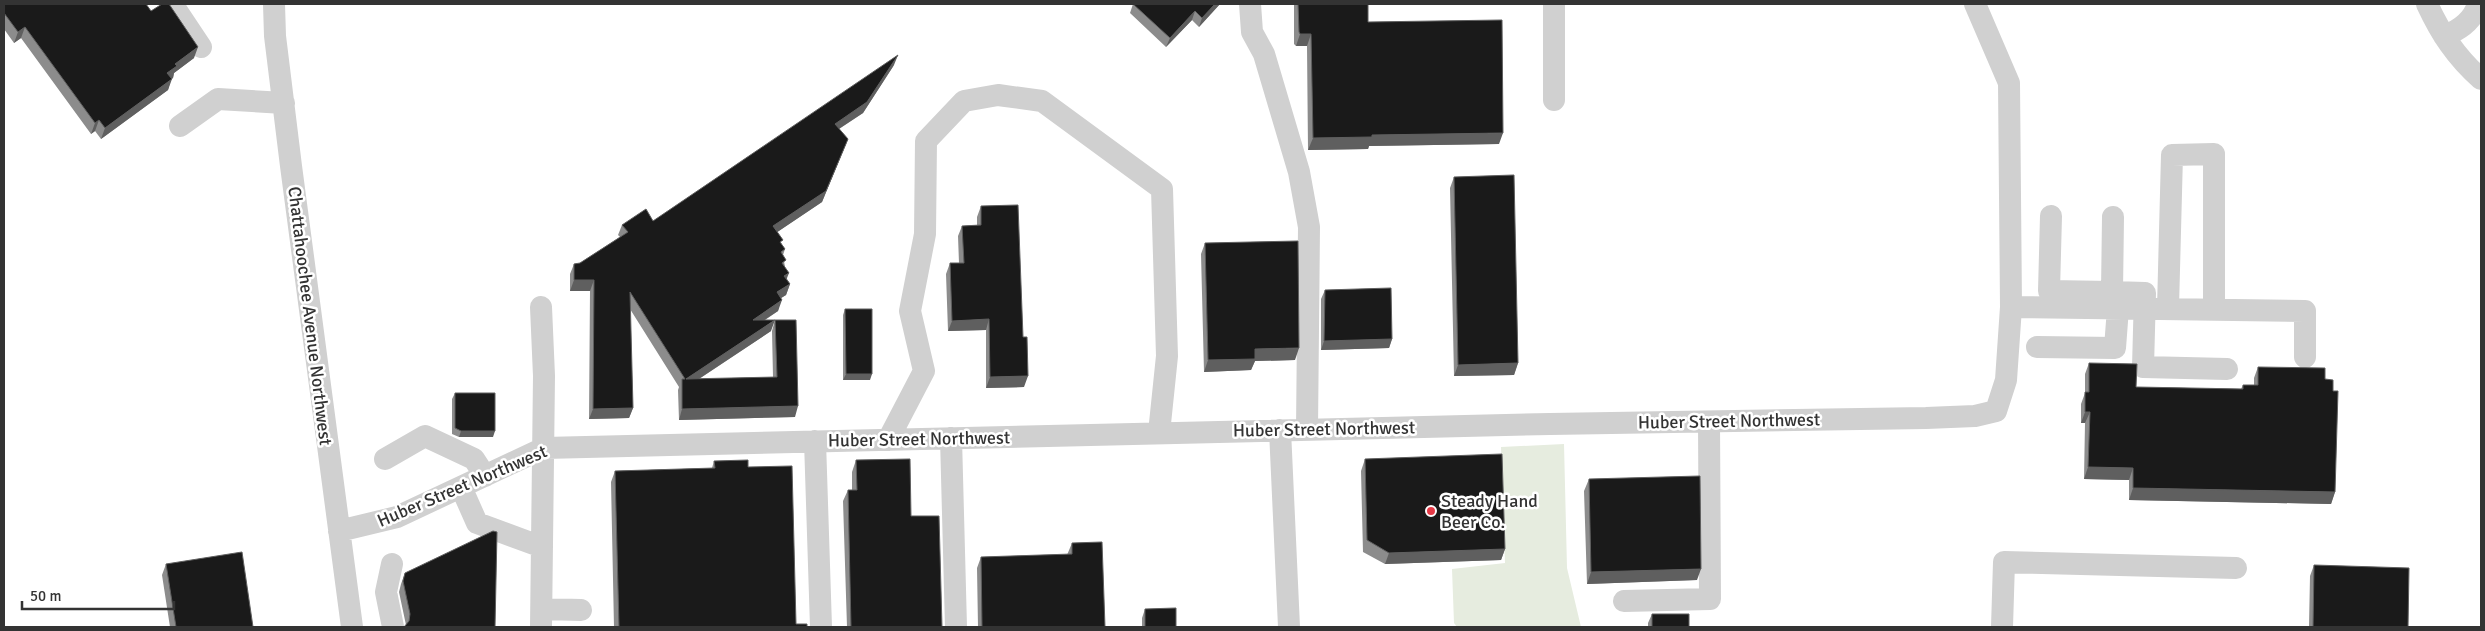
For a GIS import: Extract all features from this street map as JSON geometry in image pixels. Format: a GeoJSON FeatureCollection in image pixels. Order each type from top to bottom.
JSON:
{"type":"FeatureCollection","features":[{"type":"Feature","properties":{"kind":"street","name":"Chattahoochee Avenue Northwest"},"geometry":{"type":"LineString","coordinates":[[274,4],[275,36],[291,166],[352,627]]}},
{"type":"Feature","properties":{"kind":"street"},"geometry":{"type":"LineString","coordinates":[[1250,4],[1252,32],[1264,54],[1299,172],[1309,228],[1307,430]]}},
{"type":"Feature","properties":{"kind":"street"},"geometry":{"type":"LineString","coordinates":[[1554,4],[1554,100]]}},
{"type":"Feature","properties":{"kind":"street","name":"Huber Street Northwest"},"geometry":{"type":"LineString","coordinates":[[339,531],[397,517],[544,448],[1280,430],[1926,418],[1974,416],[1996,410],[2006,380],[2011,307],[2009,83],[1975,4]]}},
{"type":"Feature","properties":{"kind":"street"},"geometry":{"type":"LineString","coordinates":[[2427,4],[2444,36],[2464,64],[2481,79]]}},
{"type":"Feature","properties":{"kind":"street"},"geometry":{"type":"LineString","coordinates":[[2444,36],[2466,24],[2473,16],[2478,4]]}},
{"type":"Feature","properties":{"kind":"street"},"geometry":{"type":"LineString","coordinates":[[178,12],[201,47]]}},
{"type":"Feature","properties":{"kind":"street"},"geometry":{"type":"LineString","coordinates":[[180,126],[220,89],[284,103]]}},
{"type":"Feature","properties":{"kind":"street"},"geometry":{"type":"LineString","coordinates":[[888,440],[924,371],[910,311],[925,234],[926,142],[964,100],[998,95],[1042,101],[1162,189],[1167,356],[1159,433]]}},
{"type":"Feature","properties":{"kind":"street"},"geometry":{"type":"LineString","coordinates":[[2168,308],[2172,155],[2214,154],[2214,309]]}},
{"type":"Feature","properties":{"kind":"street"},"geometry":{"type":"LineString","coordinates":[[2051,216],[2049,291],[2115,300],[2145,308],[2305,311],[2305,357]]}},
{"type":"Feature","properties":{"kind":"street"},"geometry":{"type":"LineString","coordinates":[[2037,347],[2115,348],[2113,217]]}},
{"type":"Feature","properties":{"kind":"street"},"geometry":{"type":"LineString","coordinates":[[2011,307],[2115,300]]}},
{"type":"Feature","properties":{"kind":"street"},"geometry":{"type":"LineString","coordinates":[[541,307],[544,448],[542,618],[580,610]]}},
{"type":"Feature","properties":{"kind":"street"},"geometry":{"type":"LineString","coordinates":[[2145,308],[2143,368],[2227,369]]}},
{"type":"Feature","properties":{"kind":"street"},"geometry":{"type":"LineString","coordinates":[[1624,601],[1710,599],[1709,422]]}},
{"type":"Feature","properties":{"kind":"street"},"geometry":{"type":"LineString","coordinates":[[1280,430],[1289,627]]}},
{"type":"Feature","properties":{"kind":"street"},"geometry":{"type":"LineString","coordinates":[[385,459],[425,436],[474,459],[484,476]]}},
{"type":"Feature","properties":{"kind":"street"},"geometry":{"type":"LineString","coordinates":[[951,438],[956,627]]}},
{"type":"Feature","properties":{"kind":"street"},"geometry":{"type":"LineString","coordinates":[[815,442],[822,627]]}},
{"type":"Feature","properties":{"kind":"street"},"geometry":{"type":"LineString","coordinates":[[461,487],[477,522],[542,547]]}},
{"type":"Feature","properties":{"kind":"street"},"geometry":{"type":"LineString","coordinates":[[2002,627],[2004,562],[2236,568]]}},
{"type":"Feature","properties":{"kind":"street"},"geometry":{"type":"LineString","coordinates":[[392,564],[386,592],[392,627]]}},
{"type":"Feature","properties":{"kind":"shaded area"},"geometry":{"type":"Polygon","coordinates":[[[1564,444],[1567,568],[1581,627],[1457,627],[1454,623],[1452,569],[1505,563],[1501,447],[1564,444]]]}},
{"type":"Feature","properties":{"kind":"building"},"geometry":{"type":"Polygon","coordinates":[[[4,4],[146,4],[151,11],[162,4],[169,4],[198,47],[175,64],[177,66],[167,73],[172,79],[105,128],[99,120],[95,123],[25,27],[18,32],[4,13],[4,4]]]}},
{"type":"Feature","properties":{"kind":"building"},"geometry":{"type":"Polygon","coordinates":[[[1133,4],[1215,4],[1202,18],[1195,11],[1170,38],[1133,4]]]}},
{"type":"Feature","properties":{"kind":"building"},"geometry":{"type":"Polygon","coordinates":[[[1298,4],[1368,4],[1368,22],[1502,20],[1503,133],[1313,138],[1311,34],[1300,34],[1299,32],[1298,4]]]}},
{"type":"Feature","properties":{"kind":"building"},"geometry":{"type":"Polygon","coordinates":[[[898,55],[867,102],[835,124],[848,139],[826,191],[773,226],[783,240],[780,242],[785,249],[781,252],[786,260],[782,263],[789,273],[784,276],[790,284],[777,292],[782,300],[753,320],[796,320],[798,406],[682,409],[682,379],[685,379],[630,292],[633,408],[593,409],[594,280],[574,280],[574,264],[580,263],[628,232],[622,225],[646,209],[653,221],[898,55]],[[775,320],[686,379],[777,377],[775,320]]]}},
{"type":"Feature","properties":{"kind":"building"},"geometry":{"type":"Polygon","coordinates":[[[1514,175],[1518,363],[1458,365],[1454,177],[1514,175]]]}},
{"type":"Feature","properties":{"kind":"building"},"geometry":{"type":"Polygon","coordinates":[[[1018,205],[1023,337],[1027,337],[1028,376],[990,377],[989,319],[952,321],[950,263],[964,263],[962,226],[981,225],[981,206],[1018,205]]]}},
{"type":"Feature","properties":{"kind":"building"},"geometry":{"type":"Polygon","coordinates":[[[1298,241],[1299,348],[1255,349],[1255,359],[1208,360],[1205,243],[1298,241]]]}},
{"type":"Feature","properties":{"kind":"building"},"geometry":{"type":"Polygon","coordinates":[[[1391,288],[1392,339],[1324,341],[1325,290],[1391,288]]]}},
{"type":"Feature","properties":{"kind":"building"},"geometry":{"type":"Polygon","coordinates":[[[845,309],[872,309],[872,374],[846,374],[845,309]]]}},
{"type":"Feature","properties":{"kind":"building"},"geometry":{"type":"Polygon","coordinates":[[[2089,363],[2137,364],[2136,387],[2243,389],[2243,385],[2258,385],[2258,367],[2325,368],[2325,379],[2333,380],[2333,391],[2338,391],[2335,492],[2133,488],[2133,468],[2088,467],[2090,412],[2085,412],[2085,392],[2089,392],[2089,363]]]}},
{"type":"Feature","properties":{"kind":"building"},"geometry":{"type":"Polygon","coordinates":[[[455,393],[495,393],[495,431],[461,431],[455,428],[455,393]]]}},
{"type":"Feature","properties":{"kind":"building","name":"Steady Hand Beer Co."},"geometry":{"type":"Polygon","coordinates":[[[1502,454],[1505,549],[1389,553],[1367,540],[1365,459],[1502,454]]]}},
{"type":"Feature","properties":{"kind":"building"},"geometry":{"type":"Polygon","coordinates":[[[910,459],[911,516],[939,516],[942,627],[851,627],[848,490],[857,490],[856,460],[910,459]]]}},
{"type":"Feature","properties":{"kind":"building"},"geometry":{"type":"Polygon","coordinates":[[[748,460],[748,467],[792,466],[796,624],[807,624],[807,627],[619,627],[615,471],[715,468],[714,461],[748,460]]]}},
{"type":"Feature","properties":{"kind":"building"},"geometry":{"type":"Polygon","coordinates":[[[1700,476],[1701,569],[1591,572],[1589,479],[1700,476]]]}},
{"type":"Feature","properties":{"kind":"building"},"geometry":{"type":"Polygon","coordinates":[[[493,531],[497,532],[495,627],[404,627],[409,621],[410,614],[403,581],[405,573],[493,531]]]}},
{"type":"Feature","properties":{"kind":"building"},"geometry":{"type":"Polygon","coordinates":[[[1102,542],[1105,627],[982,627],[981,557],[1072,554],[1072,543],[1102,542]]]}},
{"type":"Feature","properties":{"kind":"building"},"geometry":{"type":"Polygon","coordinates":[[[242,552],[253,627],[176,627],[166,564],[242,552]]]}},
{"type":"Feature","properties":{"kind":"building"},"geometry":{"type":"Polygon","coordinates":[[[2314,565],[2409,568],[2408,627],[2313,627],[2314,565]]]}},
{"type":"Feature","properties":{"kind":"building"},"geometry":{"type":"Polygon","coordinates":[[[1176,608],[1176,627],[1145,627],[1145,609],[1176,608]]]}},
{"type":"Feature","properties":{"kind":"building"},"geometry":{"type":"Polygon","coordinates":[[[1652,614],[1689,614],[1689,627],[1652,627],[1652,614]]]}},
{"type":"Feature","properties":{"kind":"place","name":"Steady Hand Beer Co."},"geometry":{"type":"Point","coordinates":[1431,511]}}]}
